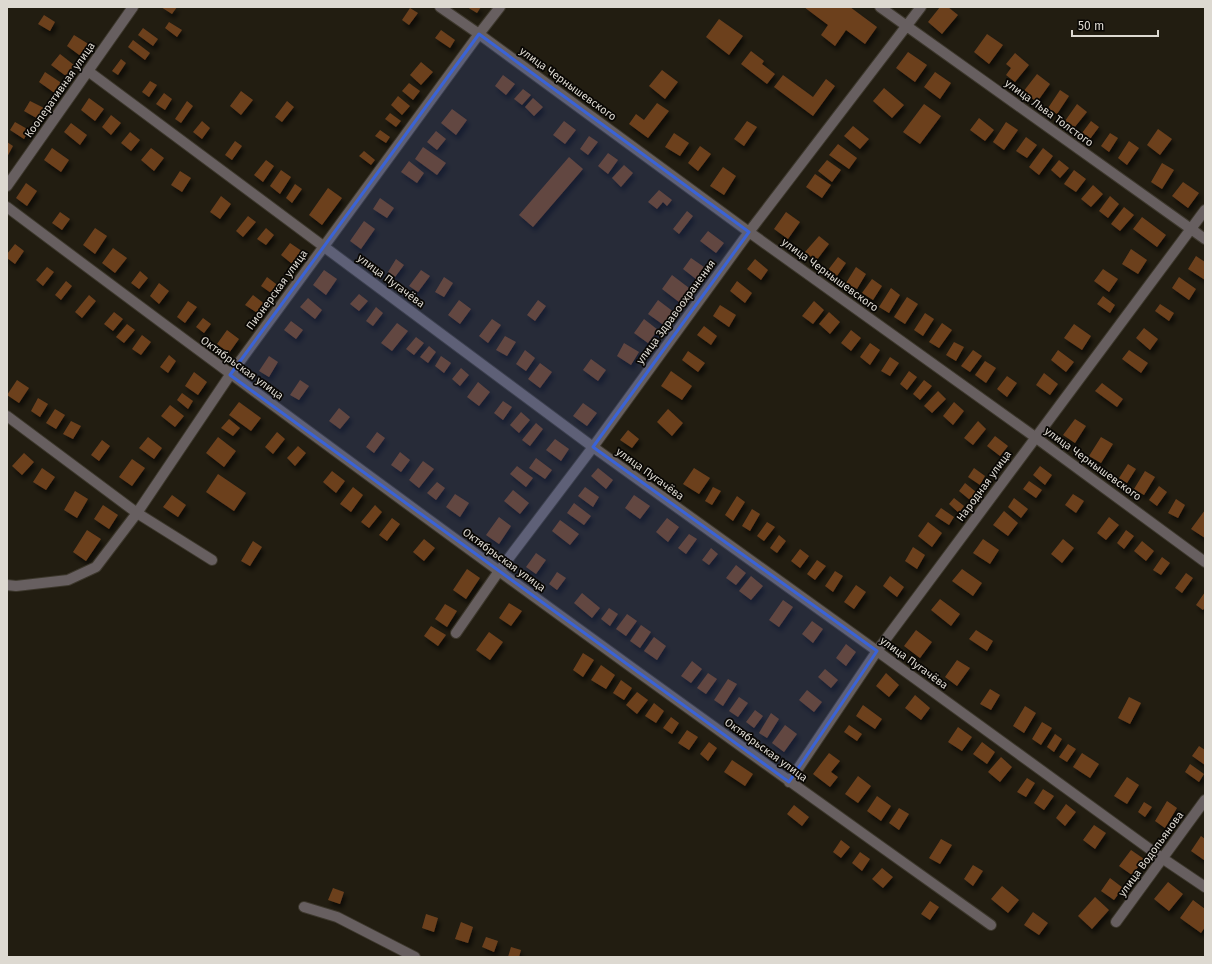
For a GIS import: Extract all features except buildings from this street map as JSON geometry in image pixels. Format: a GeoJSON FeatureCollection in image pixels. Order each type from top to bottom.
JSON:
{"type":"FeatureCollection","features":[{"type":"Feature","properties":{"kind":"street","name":"Кооперативная улица"},"geometry":{"type":"LineString","coordinates":[[7,186],[133,7]]}},
{"type":"Feature","properties":{"kind":"street","name":"улица Чернышевского"},"geometry":{"type":"LineString","coordinates":[[440,7],[749,232],[1035,437],[1205,562]]}},
{"type":"Feature","properties":{"kind":"street","name":"Пионерская улица"},"geometry":{"type":"LineString","coordinates":[[7,585],[16,586],[68,580],[96,567],[137,513],[230,374],[500,7]]}},
{"type":"Feature","properties":{"kind":"street","name":"улица Льва Толстого"},"geometry":{"type":"LineString","coordinates":[[880,7],[1205,239]]}},
{"type":"Feature","properties":{"kind":"street","name":"улица Здравоохранения"},"geometry":{"type":"LineString","coordinates":[[456,633],[499,571],[593,447],[749,232],[921,7]]}},
{"type":"Feature","properties":{"kind":"street","name":"улица Пугачёва"},"geometry":{"type":"LineString","coordinates":[[88,71],[593,447],[1162,858],[1205,887]]}},
{"type":"Feature","properties":{"kind":"street","name":"Октябрьская улица"},"geometry":{"type":"LineString","coordinates":[[7,207],[230,374],[499,571],[789,782],[991,926]]}},
{"type":"Feature","properties":{"kind":"street","name":"Народная улица"},"geometry":{"type":"LineString","coordinates":[[789,782],[877,651],[1205,210]]}},
{"type":"Feature","properties":{"kind":"street"},"geometry":{"type":"LineString","coordinates":[[7,416],[137,513],[212,560]]}},
{"type":"Feature","properties":{"kind":"street","name":"улица Водопьянова"},"geometry":{"type":"LineString","coordinates":[[1116,922],[1205,800]]}},
{"type":"Feature","properties":{"kind":"street"},"geometry":{"type":"LineString","coordinates":[[304,907],[337,917],[415,957]]}},
{"type":"Feature","properties":{"kind":"highlighted area"},"geometry":{"type":"Polygon","coordinates":[[[479,34],[749,232],[593,447],[877,651],[789,782],[230,375],[479,34]]]}}]}
